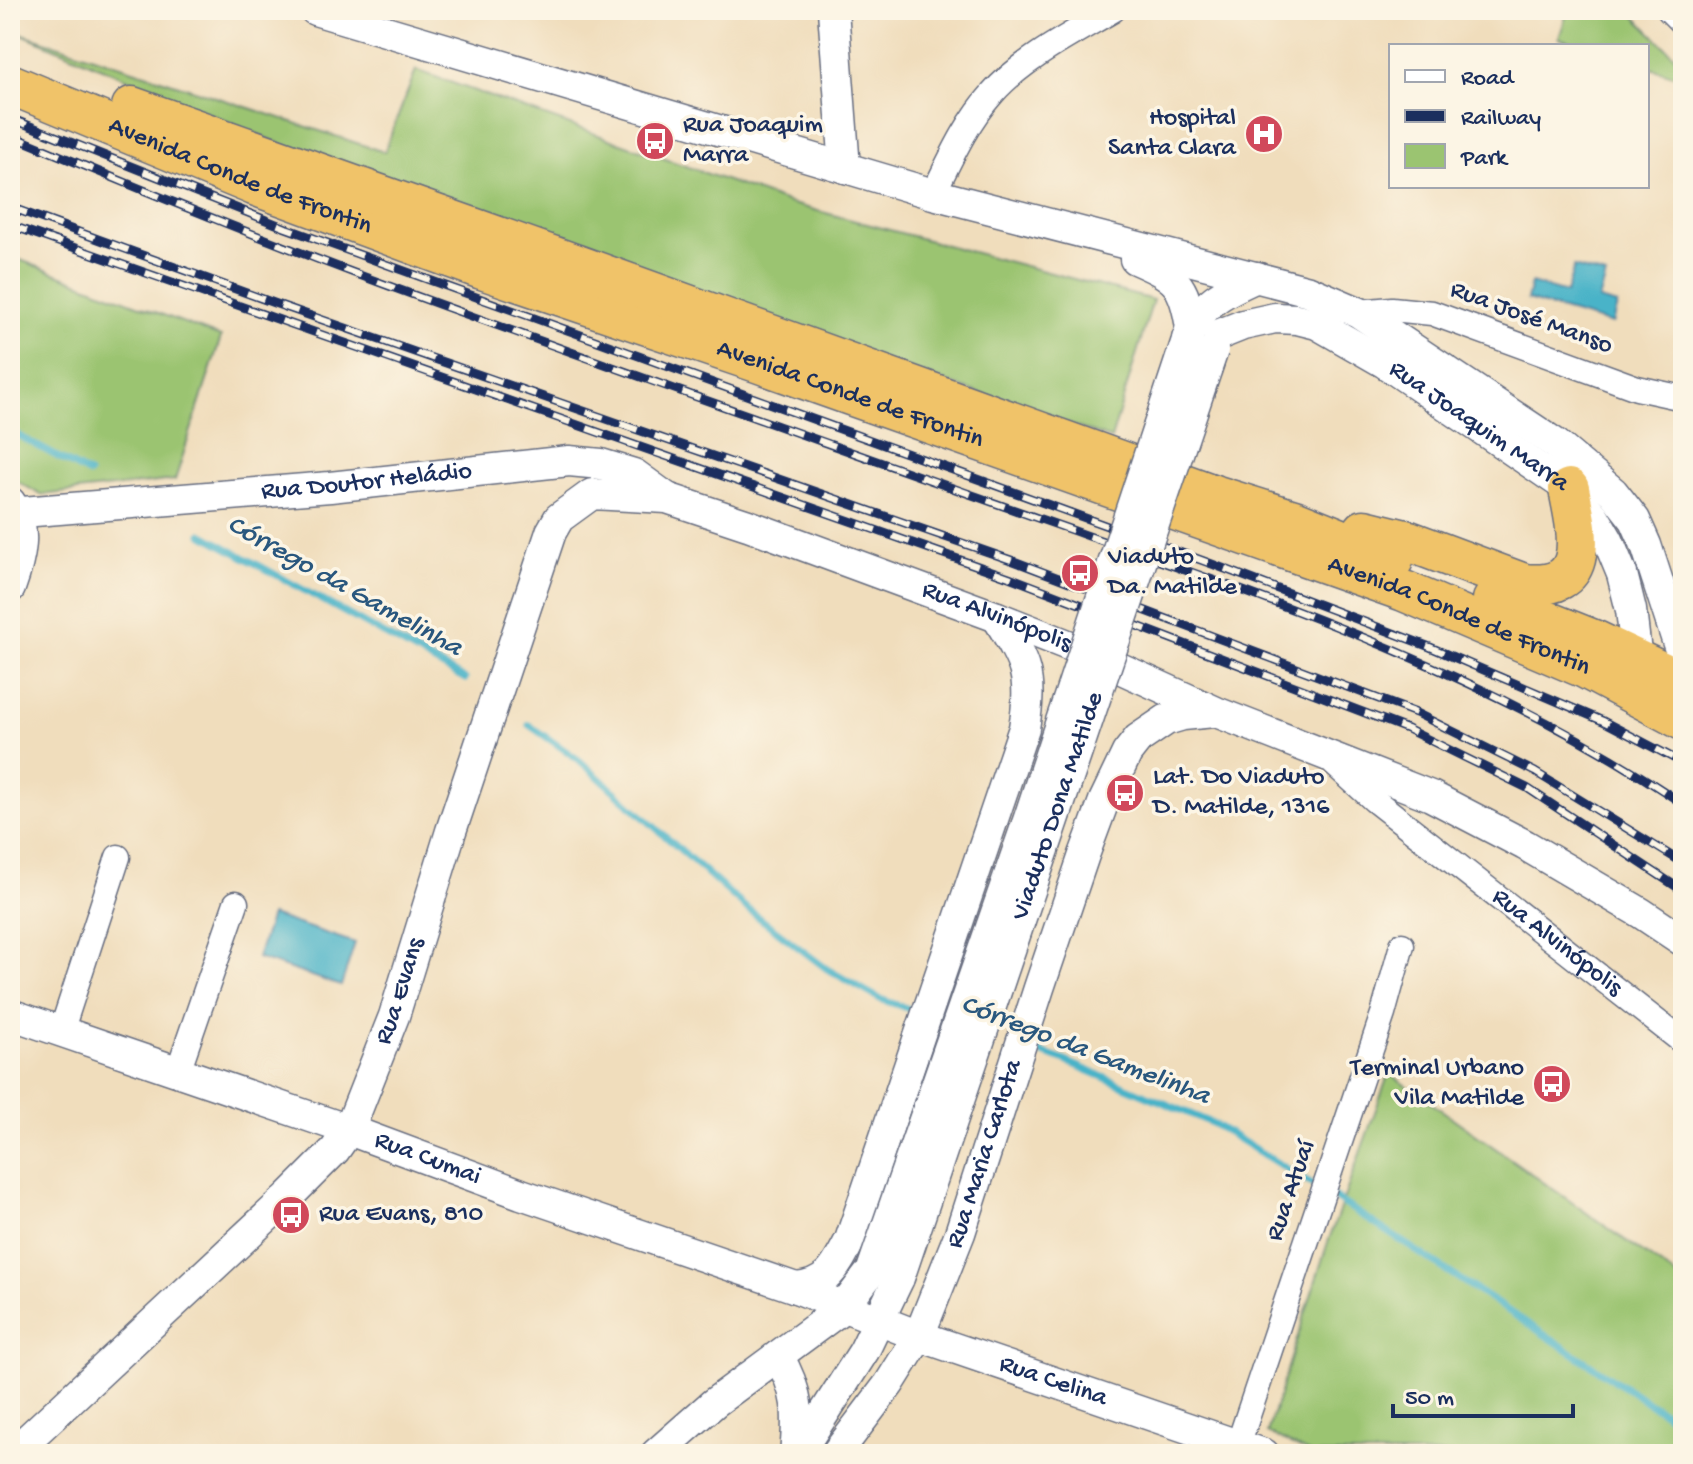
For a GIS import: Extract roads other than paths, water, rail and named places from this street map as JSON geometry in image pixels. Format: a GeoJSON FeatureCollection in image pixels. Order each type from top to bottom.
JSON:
{"type":"FeatureCollection","features":[{"type":"Feature","properties":{"kind":"highway","name":"Avenida Conde de Frontin"},"geometry":{"type":"LineString","coordinates":[[10,57],[72,85],[224,141],[1214,495],[1294,520],[1596,641],[1683,720]]}},
{"type":"Feature","properties":{"kind":"highway","name":"Avenida Conde de Frontin"},"geometry":{"type":"LineString","coordinates":[[10,84],[254,185],[482,269],[757,362],[1404,591],[1585,668],[1683,682]]}},
{"type":"Feature","properties":{"kind":"highway"},"geometry":{"type":"LineString","coordinates":[[1294,520],[1361,529],[1397,538],[1524,584],[1543,586],[1561,579],[1573,566],[1579,546],[1569,489]]}},
{"type":"Feature","properties":{"kind":"street","name":"Rua Joaquim Marra"},"geometry":{"type":"LineString","coordinates":[[315,10],[933,194],[1309,291],[1358,312],[1556,444],[1613,492],[1635,520],[1646,545],[1683,659]]}},
{"type":"Feature","properties":{"kind":"street"},"geometry":{"type":"LineString","coordinates":[[833,10],[845,168]]}},
{"type":"Feature","properties":{"kind":"street"},"geometry":{"type":"LineString","coordinates":[[933,194],[957,145],[992,92],[1077,19],[1113,10]]}},
{"type":"Feature","properties":{"kind":"street"},"geometry":{"type":"LineString","coordinates":[[1669,10],[1683,24]]}},
{"type":"Feature","properties":{"kind":"street","name":"Rua Joaquim Marra"},"geometry":{"type":"LineString","coordinates":[[1117,241],[1131,257],[1168,273],[1181,290],[1202,339],[1275,318],[1317,324],[1385,363],[1569,489],[1594,516],[1622,574],[1631,610],[1639,678]]}},
{"type":"Feature","properties":{"kind":"street"},"geometry":{"type":"LineString","coordinates":[[1195,261],[1216,297]]}},
{"type":"Feature","properties":{"kind":"street"},"geometry":{"type":"LineString","coordinates":[[1202,339],[1205,305],[1257,277]]}},
{"type":"Feature","properties":{"kind":"street","name":"Rua José Manso"},"geometry":{"type":"LineString","coordinates":[[1358,312],[1392,309],[1432,313],[1637,388],[1683,398]]}},
{"type":"Feature","properties":{"kind":"street","name":"Viaduto Dona Matilde"},"geometry":{"type":"LineString","coordinates":[[885,1274],[1029,818],[1202,339]]}},
{"type":"Feature","properties":{"kind":"street","name":"Rua Doutor Heládio"},"geometry":{"type":"LineString","coordinates":[[12,509],[330,487],[569,461],[601,464],[634,474],[667,498]]}},
{"type":"Feature","properties":{"kind":"street","name":"Rua Evans"},"geometry":{"type":"LineString","coordinates":[[12,1454],[288,1197],[335,1150],[349,1130],[394,1016],[451,831],[551,532],[559,518],[592,494],[667,498]]}},
{"type":"Feature","properties":{"kind":"street","name":"Rua Alvinópolis"},"geometry":{"type":"LineString","coordinates":[[667,498],[997,617],[1078,649],[1216,712],[1431,796],[1525,845],[1683,941]]}},
{"type":"Feature","properties":{"kind":"street"},"geometry":{"type":"LineString","coordinates":[[10,588],[22,545],[12,509]]}},
{"type":"Feature","properties":{"kind":"street"},"geometry":{"type":"LineString","coordinates":[[796,1288],[813,1287],[826,1278],[850,1240],[1024,728],[1029,696],[1027,675],[1019,653],[997,617]]}},
{"type":"Feature","properties":{"kind":"street","name":"Rua Maria Carlota"},"geometry":{"type":"LineString","coordinates":[[836,1454],[889,1384],[919,1336],[960,1233],[1084,855],[1104,801],[1127,753],[1138,739],[1166,720],[1216,712]]}},
{"type":"Feature","properties":{"kind":"street","name":"Rua Alvinópolis"},"geometry":{"type":"LineString","coordinates":[[1321,752],[1374,800],[1683,1042]]}},
{"type":"Feature","properties":{"kind":"street"},"geometry":{"type":"LineString","coordinates":[[993,824],[1018,817],[1044,821],[1068,834],[1084,855]]}},
{"type":"Feature","properties":{"kind":"street"},"geometry":{"type":"LineString","coordinates":[[64,1021],[118,857]]}},
{"type":"Feature","properties":{"kind":"street"},"geometry":{"type":"LineString","coordinates":[[178,1071],[236,903]]}},
{"type":"Feature","properties":{"kind":"street","name":"Rua Atuaí"},"geometry":{"type":"LineString","coordinates":[[1245,1451],[1310,1227],[1383,1014],[1402,945]]}},
{"type":"Feature","properties":{"kind":"street","name":"Rua Cumai"},"geometry":{"type":"LineString","coordinates":[[10,1014],[64,1021],[178,1071],[844,1307]]}},
{"type":"Feature","properties":{"kind":"street"},"geometry":{"type":"LineString","coordinates":[[656,1454],[714,1403],[885,1274]]}},
{"type":"Feature","properties":{"kind":"street"},"geometry":{"type":"LineString","coordinates":[[797,1454],[845,1384],[880,1319],[885,1274]]}},
{"type":"Feature","properties":{"kind":"street","name":"Rua Celina"},"geometry":{"type":"LineString","coordinates":[[844,1307],[1245,1451]]}},
{"type":"Feature","properties":{"kind":"street"},"geometry":{"type":"LineString","coordinates":[[778,1356],[787,1371],[798,1407],[797,1454]]}},
{"type":"Feature","properties":{"kind":"water"},"geometry":{"type":"Polygon","coordinates":[[[1574,267],[1606,276],[1599,300],[1617,305],[1612,324],[1527,300],[1531,283],[1566,293],[1574,267]]]}},
{"type":"Feature","properties":{"kind":"water"},"geometry":{"type":"Polygon","coordinates":[[[271,915],[355,943],[341,986],[257,958],[271,915]]]}},
{"type":"Feature","properties":{"kind":"waterway","name":"Córrego da Gamelinha"},"geometry":{"type":"LineString","coordinates":[[10,431],[89,474]]}},
{"type":"Feature","properties":{"kind":"waterway","name":"Córrego da Gamelinha"},"geometry":{"type":"LineString","coordinates":[[202,534],[465,679]]}},
{"type":"Feature","properties":{"kind":"waterway","name":"Córrego da Gamelinha"},"geometry":{"type":"LineString","coordinates":[[529,725],[579,760],[745,907],[827,969],[880,999],[921,1013]]}},
{"type":"Feature","properties":{"kind":"waterway","name":"Córrego da Gamelinha"},"geometry":{"type":"LineString","coordinates":[[1027,1048],[1063,1060],[1214,1124],[1318,1188]]}},
{"type":"Feature","properties":{"kind":"waterway","name":"Córrego da Gamelinha"},"geometry":{"type":"LineString","coordinates":[[1329,1194],[1683,1425]]}},
{"type":"Feature","properties":{"kind":"railway"},"geometry":{"type":"LineString","coordinates":[[10,118],[286,228],[1212,564],[1430,647],[1603,721],[1683,763]]}},
{"type":"Feature","properties":{"kind":"railway"},"geometry":{"type":"LineString","coordinates":[[10,135],[381,283],[1341,628],[1517,707],[1602,753],[1683,804]]}},
{"type":"Feature","properties":{"kind":"railway"},"geometry":{"type":"LineString","coordinates":[[10,207],[274,303],[1011,560],[1416,713],[1535,772],[1683,863]]}},
{"type":"Feature","properties":{"kind":"railway"},"geometry":{"type":"LineString","coordinates":[[10,225],[1009,577],[1407,729],[1527,788],[1683,891]]}},
{"type":"Feature","properties":{"kind":"place","name":"Hospital Santa Clara"},"geometry":{"type":"Point","coordinates":[1264,134]}},
{"type":"Feature","properties":{"kind":"place","name":"Rua Joaquim Marra"},"geometry":{"type":"Point","coordinates":[655,141]}},
{"type":"Feature","properties":{"kind":"place","name":"Viaduto Da. Matilde"},"geometry":{"type":"Point","coordinates":[1080,573]}},
{"type":"Feature","properties":{"kind":"place","name":"Lat. Do Viaduto D. Matilde, 1316"},"geometry":{"type":"Point","coordinates":[1125,793]}},
{"type":"Feature","properties":{"kind":"place","name":"Terminal Urbano Vila Matilde"},"geometry":{"type":"Point","coordinates":[1552,1084]}},
{"type":"Feature","properties":{"kind":"place","name":"Rua Evans, 810"},"geometry":{"type":"Point","coordinates":[291,1215]}}]}
